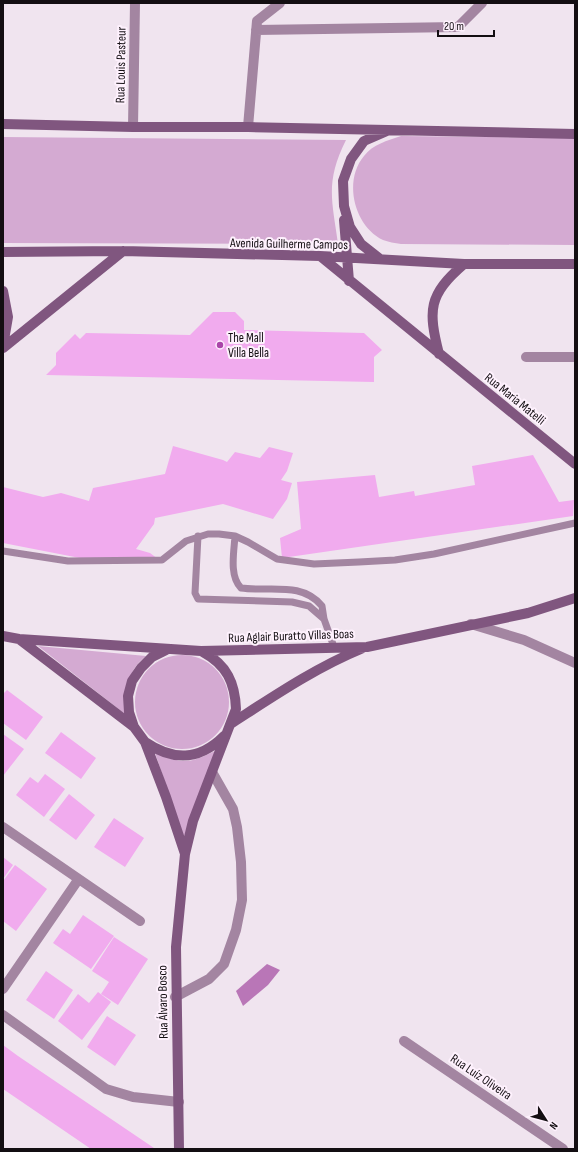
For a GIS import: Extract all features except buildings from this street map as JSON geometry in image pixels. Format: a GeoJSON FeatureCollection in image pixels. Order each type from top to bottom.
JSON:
{"type":"FeatureCollection","features":[{"type":"Feature","properties":{"kind":"main road"},"geometry":{"type":"LineString","coordinates":[[3,124],[133,127],[248,126],[575,134]]}},
{"type":"Feature","properties":{"kind":"main road"},"geometry":{"type":"LineString","coordinates":[[349,281],[346,258],[343,181],[351,159],[364,141],[389,130]]}},
{"type":"Feature","properties":{"kind":"main road"},"geometry":{"type":"LineString","coordinates":[[344,206],[350,227],[361,244],[380,260]]}},
{"type":"Feature","properties":{"kind":"main road"},"geometry":{"type":"LineString","coordinates":[[3,347],[123,251]]}},
{"type":"Feature","properties":{"kind":"main road","name":"Avenida Guilherme Campos"},"geometry":{"type":"LineString","coordinates":[[3,252],[123,251],[320,256],[464,264],[575,264]]}},
{"type":"Feature","properties":{"kind":"main road","name":"Rua Maria Matelli"},"geometry":{"type":"LineString","coordinates":[[320,256],[575,464]]}},
{"type":"Feature","properties":{"kind":"main road"},"geometry":{"type":"LineString","coordinates":[[439,354],[432,319],[435,300],[446,279],[464,264]]}},
{"type":"Feature","properties":{"kind":"main road"},"geometry":{"type":"LineString","coordinates":[[3,292],[8,317],[3,347]]}},
{"type":"Feature","properties":{"kind":"main road","name":"Rua Aglair Buratto Villas Boas"},"geometry":{"type":"LineString","coordinates":[[3,636],[19,639],[166,650],[201,651],[367,647],[528,613],[575,598]]}},
{"type":"Feature","properties":{"kind":"main road"},"geometry":{"type":"LineString","coordinates":[[19,639],[134,727]]}},
{"type":"Feature","properties":{"kind":"main road"},"geometry":{"type":"LineString","coordinates":[[232,723],[332,660],[367,647]]}},
{"type":"Feature","properties":{"kind":"main road","name":"Rua Álvaro Bosco"},"geometry":{"type":"LineString","coordinates":[[166,650],[152,657],[141,668],[132,681],[128,696],[129,712],[134,727],[145,742],[166,797],[185,854]]}},
{"type":"Feature","properties":{"kind":"main road","name":"Rua Álvaro Bosco"},"geometry":{"type":"LineString","coordinates":[[179,1149],[176,947],[185,854],[193,820],[225,734],[232,723],[236,709],[232,681],[224,668],[214,658],[201,651]]}},
{"type":"Feature","properties":{"kind":"main road"},"geometry":{"type":"LineString","coordinates":[[145,742],[157,750],[172,755],[186,756],[201,752],[214,745],[225,734]]}},
{"type":"Feature","properties":{"kind":"street","name":"Rua Louis Pasteur"},"geometry":{"type":"LineString","coordinates":[[133,127],[135,3]]}},
{"type":"Feature","properties":{"kind":"street"},"geometry":{"type":"LineString","coordinates":[[248,126],[257,21],[280,3]]}},
{"type":"Feature","properties":{"kind":"street"},"geometry":{"type":"LineString","coordinates":[[256,30],[458,27],[482,3]]}},
{"type":"Feature","properties":{"kind":"street"},"geometry":{"type":"LineString","coordinates":[[526,357],[575,357]]}},
{"type":"Feature","properties":{"kind":"street"},"geometry":{"type":"LineString","coordinates":[[471,624],[524,640],[575,663]]}},
{"type":"Feature","properties":{"kind":"street"},"geometry":{"type":"LineString","coordinates":[[176,997],[208,979],[224,964],[236,930],[242,900],[238,827],[233,809],[212,772]]}},
{"type":"Feature","properties":{"kind":"street"},"geometry":{"type":"LineString","coordinates":[[3,827],[78,880],[140,921]]}},
{"type":"Feature","properties":{"kind":"street"},"geometry":{"type":"LineString","coordinates":[[3,989],[78,880]]}},
{"type":"Feature","properties":{"kind":"street"},"geometry":{"type":"LineString","coordinates":[[3,1015],[106,1089],[133,1097],[179,1102]]}},
{"type":"Feature","properties":{"kind":"street","name":"Rua Luíz Oliveira"},"geometry":{"type":"LineString","coordinates":[[404,1041],[563,1149]]}},
{"type":"Feature","properties":{"kind":"lane"},"geometry":{"type":"LineString","coordinates":[[3,551],[68,562],[162,560],[186,541],[198,536],[219,534],[235,536],[253,544],[277,559],[314,564],[352,563],[395,560],[434,554],[575,523]]}},
{"type":"Feature","properties":{"kind":"lane"},"geometry":{"type":"LineString","coordinates":[[198,536],[195,594],[198,600],[292,602],[309,606],[324,620]]}},
{"type":"Feature","properties":{"kind":"lane"},"geometry":{"type":"LineString","coordinates":[[235,536],[234,576],[236,583],[241,588],[292,589],[302,591],[319,601],[322,606],[324,620],[334,647]]}},
{"type":"Feature","properties":{"kind":"lane"},"geometry":{"type":"LineString","coordinates":[[292,589],[292,602]]}},
{"type":"Feature","properties":{"kind":"shaded area"},"geometry":{"type":"Polygon","coordinates":[[[401,136],[575,138],[575,245],[401,244],[383,240],[373,233],[359,214],[353,190],[354,178],[358,166],[368,152],[381,143],[401,136]]]}},
{"type":"Feature","properties":{"kind":"shaded area"},"geometry":{"type":"Polygon","coordinates":[[[3,137],[346,140],[335,168],[332,191],[332,203],[338,244],[3,243],[3,137]]]}},
{"type":"Feature","properties":{"kind":"shaded area"},"geometry":{"type":"Polygon","coordinates":[[[38,646],[146,656],[139,662],[131,675],[127,689],[125,714],[38,646]]]}},
{"type":"Feature","properties":{"kind":"shaded area"},"geometry":{"type":"Polygon","coordinates":[[[182,655],[200,659],[215,669],[225,684],[229,702],[225,720],[215,735],[200,745],[182,749],[164,745],[149,735],[139,720],[135,702],[139,684],[149,669],[164,659],[182,655]]]}},
{"type":"Feature","properties":{"kind":"shaded area"},"geometry":{"type":"Polygon","coordinates":[[[215,751],[184,837],[155,753],[179,761],[185,761],[198,758],[215,751]]]}},
{"type":"Feature","properties":{"kind":"shaded area"},"geometry":{"type":"Polygon","coordinates":[[[267,964],[280,970],[268,985],[243,1006],[236,991],[267,964]]]}},
{"type":"Feature","properties":{"kind":"place","name":"The Mall Villa Bella"},"geometry":{"type":"Point","coordinates":[220,345]}}]}
